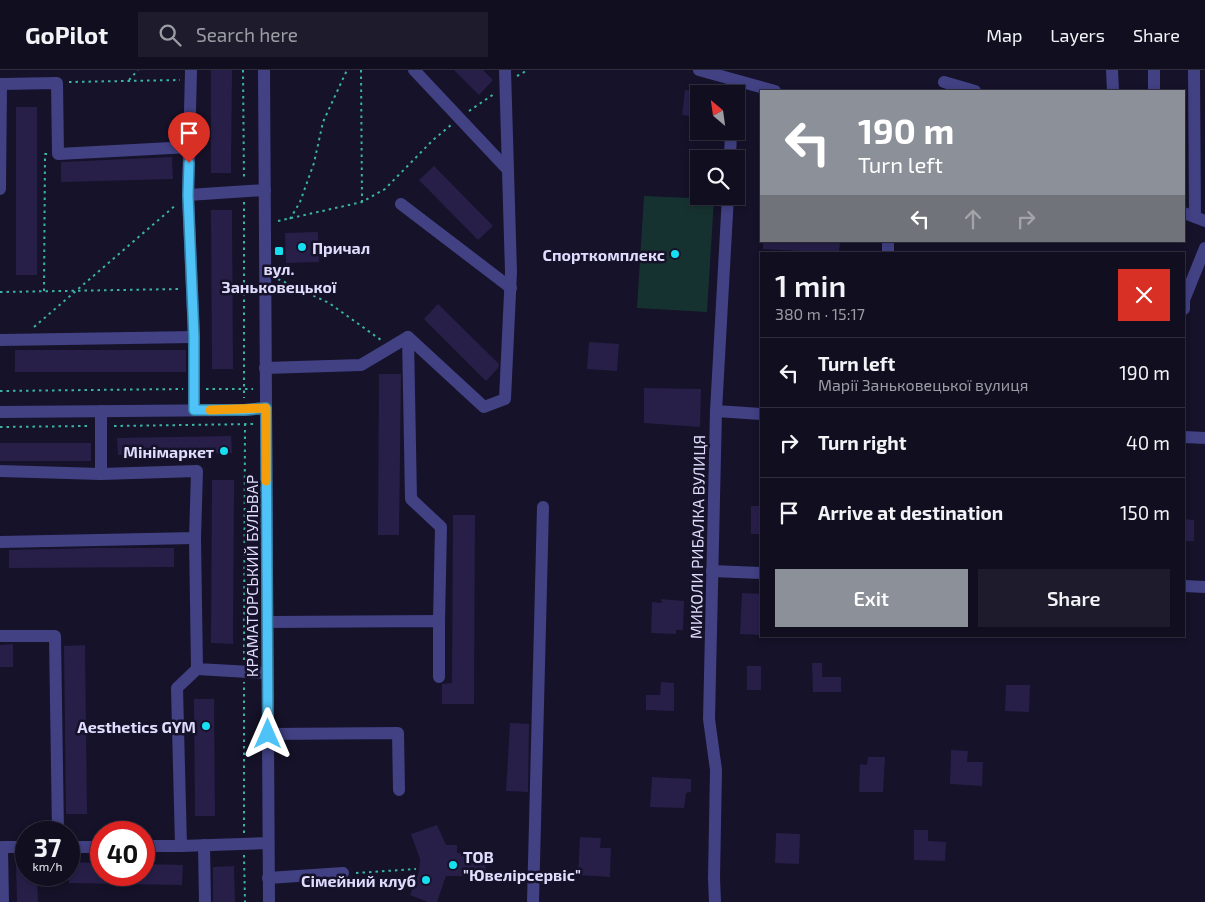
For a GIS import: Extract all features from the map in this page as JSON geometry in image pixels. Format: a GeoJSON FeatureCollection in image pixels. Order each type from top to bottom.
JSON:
{"type":"FeatureCollection","features":[{"type":"Feature","properties":{"kind":"street","name":"КРАМАТОРСЬКИЙ БУЛЬВАР"},"geometry":{"type":"LineString","coordinates":[[264,70],[268,902]]}},
{"type":"Feature","properties":{"kind":"street"},"geometry":{"type":"LineString","coordinates":[[414,70],[508,170]]}},
{"type":"Feature","properties":{"kind":"street"},"geometry":{"type":"LineString","coordinates":[[408,337],[484,407],[505,400],[511,288],[506,70]]}},
{"type":"Feature","properties":{"kind":"street"},"geometry":{"type":"LineString","coordinates":[[699,70],[771,90]]}},
{"type":"Feature","properties":{"kind":"street"},"geometry":{"type":"LineString","coordinates":[[1112,70],[1113,90]]}},
{"type":"Feature","properties":{"kind":"street"},"geometry":{"type":"LineString","coordinates":[[1154,70],[1154,90]]}},
{"type":"Feature","properties":{"kind":"street"},"geometry":{"type":"LineString","coordinates":[[1194,70],[1195,217]]}},
{"type":"Feature","properties":{"kind":"street"},"geometry":{"type":"LineString","coordinates":[[191,75],[188,195],[194,337],[194,410]]}},
{"type":"Feature","properties":{"kind":"street"},"geometry":{"type":"LineString","coordinates":[[734,80],[734,85]]}},
{"type":"Feature","properties":{"kind":"street"},"geometry":{"type":"LineString","coordinates":[[944,82],[972,90]]}},
{"type":"Feature","properties":{"kind":"street"},"geometry":{"type":"LineString","coordinates":[[0,189],[1,84],[57,83],[58,154],[190,147]]}},
{"type":"Feature","properties":{"kind":"street"},"geometry":{"type":"LineString","coordinates":[[188,195],[264,190]]}},
{"type":"Feature","properties":{"kind":"street"},"geometry":{"type":"LineString","coordinates":[[401,204],[511,288]]}},
{"type":"Feature","properties":{"kind":"street","name":"МИКОЛИ РИБАЛКА ВУЛИЦЯ"},"geometry":{"type":"LineString","coordinates":[[715,902],[716,770],[709,719],[716,411],[727,205]]}},
{"type":"Feature","properties":{"kind":"street"},"geometry":{"type":"LineString","coordinates":[[1185,298],[1205,248]]}},
{"type":"Feature","properties":{"kind":"street"},"geometry":{"type":"LineString","coordinates":[[0,340],[194,337]]}},
{"type":"Feature","properties":{"kind":"street"},"geometry":{"type":"LineString","coordinates":[[265,368],[361,366],[408,337]]}},
{"type":"Feature","properties":{"kind":"street"},"geometry":{"type":"LineString","coordinates":[[408,337],[411,499],[441,527],[438,676]]}},
{"type":"Feature","properties":{"kind":"street"},"geometry":{"type":"LineString","coordinates":[[0,412],[244,410],[266,408]]}},
{"type":"Feature","properties":{"kind":"street"},"geometry":{"type":"LineString","coordinates":[[101,411],[101,474]]}},
{"type":"Feature","properties":{"kind":"street"},"geometry":{"type":"LineString","coordinates":[[716,411],[760,414]]}},
{"type":"Feature","properties":{"kind":"street"},"geometry":{"type":"LineString","coordinates":[[1185,437],[1205,438]]}},
{"type":"Feature","properties":{"kind":"street"},"geometry":{"type":"LineString","coordinates":[[0,471],[101,474],[197,471],[195,538],[197,669]]}},
{"type":"Feature","properties":{"kind":"street"},"geometry":{"type":"LineString","coordinates":[[533,902],[543,507]]}},
{"type":"Feature","properties":{"kind":"street"},"geometry":{"type":"LineString","coordinates":[[0,542],[195,538]]}},
{"type":"Feature","properties":{"kind":"street"},"geometry":{"type":"LineString","coordinates":[[712,571],[760,573]]}},
{"type":"Feature","properties":{"kind":"street"},"geometry":{"type":"LineString","coordinates":[[1185,586],[1205,587]]}},
{"type":"Feature","properties":{"kind":"street"},"geometry":{"type":"LineString","coordinates":[[267,622],[440,620]]}},
{"type":"Feature","properties":{"kind":"street"},"geometry":{"type":"LineString","coordinates":[[0,636],[55,636],[58,821]]}},
{"type":"Feature","properties":{"kind":"street"},"geometry":{"type":"LineString","coordinates":[[181,846],[177,688],[197,669],[268,673]]}},
{"type":"Feature","properties":{"kind":"street"},"geometry":{"type":"LineString","coordinates":[[268,734],[398,733],[399,790]]}},
{"type":"Feature","properties":{"kind":"street"},"geometry":{"type":"LineString","coordinates":[[155,846],[268,843]]}},
{"type":"Feature","properties":{"kind":"street"},"geometry":{"type":"LineString","coordinates":[[204,845],[205,902]]}},
{"type":"Feature","properties":{"kind":"street"},"geometry":{"type":"LineString","coordinates":[[3,902],[2,847],[15,847]]}},
{"type":"Feature","properties":{"kind":"street"},"geometry":{"type":"LineString","coordinates":[[268,878],[343,873]]}},
{"type":"Feature","properties":{"kind":"path"},"geometry":{"type":"LineString","coordinates":[[129,80],[138,70]]}},
{"type":"Feature","properties":{"kind":"path"},"geometry":{"type":"LineString","coordinates":[[243,70],[245,902]]}},
{"type":"Feature","properties":{"kind":"path"},"geometry":{"type":"LineString","coordinates":[[290,218],[300,202],[314,163],[324,122],[347,70]]}},
{"type":"Feature","properties":{"kind":"path"},"geometry":{"type":"LineString","coordinates":[[362,70],[362,202]]}},
{"type":"Feature","properties":{"kind":"path"},"geometry":{"type":"LineString","coordinates":[[264,224],[362,202],[385,189],[432,140],[459,118],[528,70]]}},
{"type":"Feature","properties":{"kind":"path"},"geometry":{"type":"LineString","coordinates":[[57,83],[191,75]]}},
{"type":"Feature","properties":{"kind":"path"},"geometry":{"type":"LineString","coordinates":[[44,291],[45,154],[58,154]]}},
{"type":"Feature","properties":{"kind":"path"},"geometry":{"type":"LineString","coordinates":[[33,328],[188,195]]}},
{"type":"Feature","properties":{"kind":"path"},"geometry":{"type":"LineString","coordinates":[[264,272],[329,303],[391,347]]}},
{"type":"Feature","properties":{"kind":"path"},"geometry":{"type":"LineString","coordinates":[[0,292],[192,288]]}},
{"type":"Feature","properties":{"kind":"path"},"geometry":{"type":"LineString","coordinates":[[0,391],[266,389]]}},
{"type":"Feature","properties":{"kind":"path"},"geometry":{"type":"LineString","coordinates":[[0,427],[266,424]]}},
{"type":"Feature","properties":{"kind":"path"},"geometry":{"type":"LineString","coordinates":[[343,873],[416,869]]}},
{"type":"Feature","properties":{"kind":"green space","name":"Спорткомплекс"},"geometry":{"type":"Polygon","coordinates":[[[644,196],[690,198],[690,205],[714,205],[707,312],[637,308],[644,196]]]}},
{"type":"Feature","properties":{"kind":"building"},"geometry":{"type":"Polygon","coordinates":[[[211,70],[232,70],[231,173],[211,173],[211,70]]]}},
{"type":"Feature","properties":{"kind":"building"},"geometry":{"type":"Polygon","coordinates":[[[454,70],[483,70],[493,80],[479,95],[454,70]]]}},
{"type":"Feature","properties":{"kind":"building"},"geometry":{"type":"Polygon","coordinates":[[[685,90],[690,91],[690,116],[682,115],[685,90]]]}},
{"type":"Feature","properties":{"kind":"building"},"geometry":{"type":"Polygon","coordinates":[[[16,107],[37,107],[37,275],[16,275],[16,107]]]}},
{"type":"Feature","properties":{"kind":"building"},"geometry":{"type":"Polygon","coordinates":[[[172,157],[173,179],[61,182],[61,162],[172,157]]]}},
{"type":"Feature","properties":{"kind":"building"},"geometry":{"type":"Polygon","coordinates":[[[434,166],[493,226],[478,240],[419,180],[434,166]]]}},
{"type":"Feature","properties":{"kind":"building"},"geometry":{"type":"Polygon","coordinates":[[[211,210],[232,210],[233,369],[212,369],[211,210]]]}},
{"type":"Feature","properties":{"kind":"building","name":"Причал"},"geometry":{"type":"Polygon","coordinates":[[[318,232],[319,262],[286,263],[285,233],[318,232]]]}},
{"type":"Feature","properties":{"kind":"building"},"geometry":{"type":"Polygon","coordinates":[[[763,242],[840,242],[839,252],[763,249],[763,242]]]}},
{"type":"Feature","properties":{"kind":"building"},"geometry":{"type":"Polygon","coordinates":[[[438,304],[499,364],[498,368],[486,381],[424,319],[438,304]]]}},
{"type":"Feature","properties":{"kind":"building"},"geometry":{"type":"Polygon","coordinates":[[[589,342],[619,344],[617,371],[587,369],[589,342]]]}},
{"type":"Feature","properties":{"kind":"building"},"geometry":{"type":"Polygon","coordinates":[[[15,350],[186,350],[186,372],[15,372],[15,350]]]}},
{"type":"Feature","properties":{"kind":"building"},"geometry":{"type":"Polygon","coordinates":[[[379,374],[401,374],[399,535],[378,535],[379,374]]]}},
{"type":"Feature","properties":{"kind":"building"},"geometry":{"type":"Polygon","coordinates":[[[644,388],[701,389],[700,427],[644,423],[644,388]]]}},
{"type":"Feature","properties":{"kind":"building"},"geometry":{"type":"Polygon","coordinates":[[[231,436],[232,453],[118,455],[117,438],[231,436]]]}},
{"type":"Feature","properties":{"kind":"building"},"geometry":{"type":"Polygon","coordinates":[[[0,443],[91,443],[91,461],[0,461],[0,443]]]}},
{"type":"Feature","properties":{"kind":"building"},"geometry":{"type":"Polygon","coordinates":[[[212,480],[234,480],[233,644],[211,643],[212,480]]]}},
{"type":"Feature","properties":{"kind":"building"},"geometry":{"type":"Polygon","coordinates":[[[751,506],[760,506],[760,534],[751,534],[751,506]]]}},
{"type":"Feature","properties":{"kind":"building"},"geometry":{"type":"Polygon","coordinates":[[[453,515],[475,515],[474,704],[442,704],[442,684],[452,683],[453,515]]]}},
{"type":"Feature","properties":{"kind":"building"},"geometry":{"type":"Polygon","coordinates":[[[1185,519],[1194,520],[1194,541],[1185,541],[1185,519]]]}},
{"type":"Feature","properties":{"kind":"building"},"geometry":{"type":"Polygon","coordinates":[[[174,548],[174,567],[9,568],[9,550],[174,548]]]}},
{"type":"Feature","properties":{"kind":"building"},"geometry":{"type":"Polygon","coordinates":[[[742,593],[760,594],[760,635],[740,634],[742,593]]]}},
{"type":"Feature","properties":{"kind":"building"},"geometry":{"type":"Polygon","coordinates":[[[661,599],[684,601],[683,630],[676,630],[676,634],[651,633],[652,602],[662,603],[661,599]]]}},
{"type":"Feature","properties":{"kind":"building"},"geometry":{"type":"Polygon","coordinates":[[[13,644],[13,667],[0,667],[0,645],[13,644]]]}},
{"type":"Feature","properties":{"kind":"building"},"geometry":{"type":"Polygon","coordinates":[[[85,645],[87,814],[66,814],[64,646],[85,645]]]}},
{"type":"Feature","properties":{"kind":"building"},"geometry":{"type":"Polygon","coordinates":[[[812,663],[822,663],[822,677],[841,677],[841,692],[813,692],[812,663]]]}},
{"type":"Feature","properties":{"kind":"building"},"geometry":{"type":"Polygon","coordinates":[[[747,666],[761,666],[761,690],[747,690],[747,666]]]}},
{"type":"Feature","properties":{"kind":"building"},"geometry":{"type":"Polygon","coordinates":[[[661,682],[674,683],[674,711],[646,710],[646,695],[660,695],[661,682]]]}},
{"type":"Feature","properties":{"kind":"building"},"geometry":{"type":"Polygon","coordinates":[[[1006,685],[1030,685],[1029,712],[1005,711],[1006,685]]]}},
{"type":"Feature","properties":{"kind":"building"},"geometry":{"type":"Polygon","coordinates":[[[194,699],[214,699],[215,816],[195,816],[194,699]]]}},
{"type":"Feature","properties":{"kind":"building"},"geometry":{"type":"Polygon","coordinates":[[[510,723],[529,724],[528,792],[506,791],[510,723]]]}},
{"type":"Feature","properties":{"kind":"building"},"geometry":{"type":"Polygon","coordinates":[[[951,750],[968,751],[967,762],[983,762],[982,786],[950,784],[951,750]]]}},
{"type":"Feature","properties":{"kind":"building"},"geometry":{"type":"Polygon","coordinates":[[[868,757],[885,757],[883,792],[859,792],[860,764],[867,765],[868,757]]]}},
{"type":"Feature","properties":{"kind":"building"},"geometry":{"type":"Polygon","coordinates":[[[652,777],[691,779],[691,792],[686,793],[684,808],[650,807],[652,777]]]}},
{"type":"Feature","properties":{"kind":"building","name":"ТОВ \"Ювелірсервіс\""},"geometry":{"type":"Polygon","coordinates":[[[437,825],[446,845],[457,845],[457,853],[485,853],[486,876],[446,876],[437,902],[428,902],[410,895],[419,872],[420,859],[411,834],[437,825]]]}},
{"type":"Feature","properties":{"kind":"building"},"geometry":{"type":"Polygon","coordinates":[[[914,830],[928,830],[928,841],[946,842],[945,861],[914,860],[914,830]]]}},
{"type":"Feature","properties":{"kind":"building"},"geometry":{"type":"Polygon","coordinates":[[[776,833],[800,834],[799,864],[775,863],[776,833]]]}},
{"type":"Feature","properties":{"kind":"building"},"geometry":{"type":"Polygon","coordinates":[[[580,837],[601,838],[600,848],[611,848],[610,877],[578,875],[580,837]]]}},
{"type":"Feature","properties":{"kind":"building"},"geometry":{"type":"Polygon","coordinates":[[[80,862],[90,863],[90,883],[80,883],[80,862]]]}},
{"type":"Feature","properties":{"kind":"building"},"geometry":{"type":"Polygon","coordinates":[[[155,864],[183,865],[182,885],[155,885],[155,864]]]}},
{"type":"Feature","properties":{"kind":"building"},"geometry":{"type":"Polygon","coordinates":[[[234,866],[235,902],[213,902],[213,867],[234,866]]]}},
{"type":"Feature","properties":{"kind":"building"},"geometry":{"type":"Polygon","coordinates":[[[17,886],[37,886],[38,902],[17,902],[17,886]]]}},
{"type":"Feature","properties":{"kind":"slow traffic"},"geometry":{"type":"LineString","coordinates":[[210,410],[266,408],[266,481]]}},
{"type":"Feature","properties":{"kind":"place","name":"Причал"},"geometry":{"type":"Point","coordinates":[302,247]}},
{"type":"Feature","properties":{"kind":"place","name":"вул. Заньковецької"},"geometry":{"type":"Point","coordinates":[279,251]}},
{"type":"Feature","properties":{"kind":"place","name":"Спорткомплекс"},"geometry":{"type":"Point","coordinates":[675,254]}},
{"type":"Feature","properties":{"kind":"place","name":"Мінімаркет"},"geometry":{"type":"Point","coordinates":[224,451]}},
{"type":"Feature","properties":{"kind":"place","name":"Aesthetics GYM"},"geometry":{"type":"Point","coordinates":[206,726]}},
{"type":"Feature","properties":{"kind":"place","name":"ТОВ \"Ювелірсервіс\""},"geometry":{"type":"Point","coordinates":[453,865]}},
{"type":"Feature","properties":{"kind":"place","name":"Сімейний клуб"},"geometry":{"type":"Point","coordinates":[426,880]}},
{"type":"Feature","properties":{"kind":"route"},"geometry":{"type":"LineString","coordinates":[[189,163],[188,195],[194,337],[194,410],[266,408],[268,734]]}}]}
